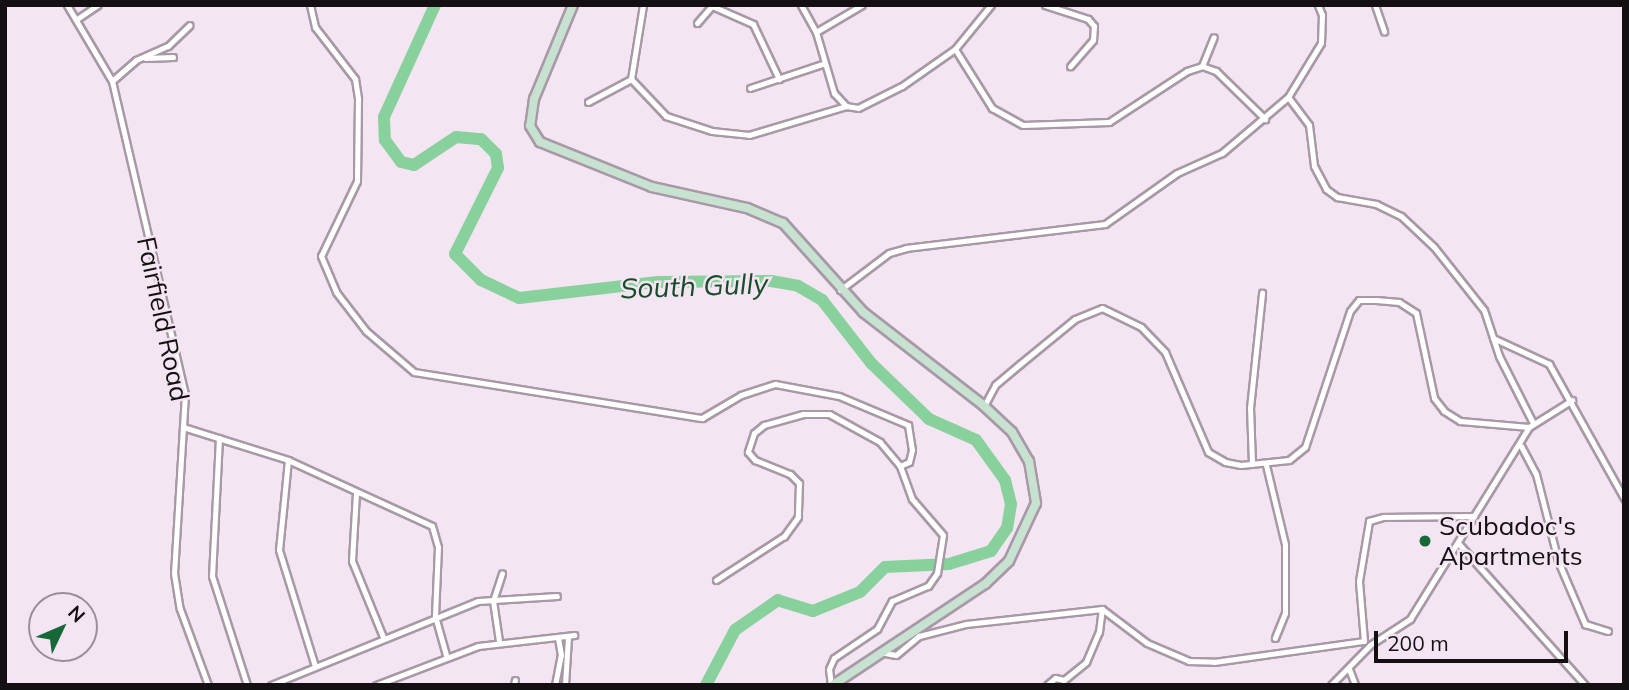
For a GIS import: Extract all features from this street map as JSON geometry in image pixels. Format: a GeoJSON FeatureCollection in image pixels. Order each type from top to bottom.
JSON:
{"type":"FeatureCollection","features":[{"type":"Feature","properties":{"kind":"main road"},"geometry":{"type":"LineString","coordinates":[[573,5],[534,99],[530,126],[540,142],[652,187],[770,215],[793,231],[840,290],[984,406],[1012,432],[1029,461],[1036,503],[1009,561],[985,584],[878,651],[832,685]]}},
{"type":"Feature","properties":{"kind":"street","name":"Fairfield Road"},"geometry":{"type":"LineString","coordinates":[[67,5],[113,81],[185,394],[173,548],[175,590],[208,685]]}},
{"type":"Feature","properties":{"kind":"street"},"geometry":{"type":"LineString","coordinates":[[77,19],[98,5]]}},
{"type":"Feature","properties":{"kind":"street"},"geometry":{"type":"LineString","coordinates":[[310,5],[315,27],[355,79],[358,99],[357,181],[327,235],[321,256],[336,292],[366,331],[414,372],[702,418],[741,395],[775,384],[839,396],[908,425],[912,450],[909,462],[900,467]]}},
{"type":"Feature","properties":{"kind":"street"},"geometry":{"type":"LineString","coordinates":[[631,79],[643,5]]}},
{"type":"Feature","properties":{"kind":"street"},"geometry":{"type":"LineString","coordinates":[[800,5],[816,32],[837,99],[846,106]]}},
{"type":"Feature","properties":{"kind":"street"},"geometry":{"type":"LineString","coordinates":[[816,32],[862,5]]}},
{"type":"Feature","properties":{"kind":"street"},"geometry":{"type":"LineString","coordinates":[[631,79],[666,116],[712,131],[748,135],[846,106],[858,108],[902,86],[955,49],[991,5]]}},
{"type":"Feature","properties":{"kind":"street"},"geometry":{"type":"LineString","coordinates":[[1045,5],[1088,19],[1094,26],[1093,40],[1070,66]]}},
{"type":"Feature","properties":{"kind":"street"},"geometry":{"type":"LineString","coordinates":[[840,290],[889,253],[906,248],[1105,224],[1177,173],[1222,153],[1265,120],[1288,97],[1321,43],[1322,15],[1318,5]]}},
{"type":"Feature","properties":{"kind":"street"},"geometry":{"type":"LineString","coordinates":[[1376,5],[1384,31]]}},
{"type":"Feature","properties":{"kind":"street"},"geometry":{"type":"LineString","coordinates":[[698,23],[712,6],[753,24],[779,79]]}},
{"type":"Feature","properties":{"kind":"street"},"geometry":{"type":"LineString","coordinates":[[145,58],[168,47],[190,24]]}},
{"type":"Feature","properties":{"kind":"street"},"geometry":{"type":"LineString","coordinates":[[1202,66],[1214,37]]}},
{"type":"Feature","properties":{"kind":"street"},"geometry":{"type":"LineString","coordinates":[[955,49],[992,108],[1023,125],[1109,122],[1187,71],[1202,66],[1216,71],[1265,120]]}},
{"type":"Feature","properties":{"kind":"street"},"geometry":{"type":"LineString","coordinates":[[113,81],[136,60],[173,58]]}},
{"type":"Feature","properties":{"kind":"street"},"geometry":{"type":"LineString","coordinates":[[750,88],[825,63]]}},
{"type":"Feature","properties":{"kind":"street"},"geometry":{"type":"LineString","coordinates":[[588,102],[631,79]]}},
{"type":"Feature","properties":{"kind":"street"},"geometry":{"type":"LineString","coordinates":[[1288,97],[1310,125],[1314,166],[1326,189],[1337,197],[1389,210],[1421,234],[1484,310],[1493,338],[1531,425]]}},
{"type":"Feature","properties":{"kind":"street"},"geometry":{"type":"LineString","coordinates":[[1252,464],[1250,394],[1262,293]]}},
{"type":"Feature","properties":{"kind":"street"},"geometry":{"type":"LineString","coordinates":[[984,406],[995,385],[1020,364],[1075,319],[1102,308],[1141,327],[1165,352],[1208,452],[1224,462],[1266,465],[1289,460],[1305,447],[1338,340],[1359,300],[1399,302],[1416,313],[1434,398],[1452,417],[1531,425]]}},
{"type":"Feature","properties":{"kind":"street"},"geometry":{"type":"LineString","coordinates":[[1493,338],[1549,364],[1572,400],[1624,498]]}},
{"type":"Feature","properties":{"kind":"street"},"geometry":{"type":"LineString","coordinates":[[1331,685],[1370,645],[1410,619],[1521,446],[1531,425],[1572,400]]}},
{"type":"Feature","properties":{"kind":"street"},"geometry":{"type":"LineString","coordinates":[[716,580],[783,536],[798,517],[799,484],[790,474],[755,460],[748,452],[749,440],[764,425],[803,414],[829,414],[880,442],[900,467],[912,499],[943,535],[940,559],[937,573],[928,586],[892,601],[877,629],[834,658],[829,669],[832,685]]}},
{"type":"Feature","properties":{"kind":"street"},"geometry":{"type":"LineString","coordinates":[[183,427],[288,460],[432,526],[438,537],[435,616],[446,655]]}},
{"type":"Feature","properties":{"kind":"street"},"geometry":{"type":"LineString","coordinates":[[219,438],[212,576],[247,685]]}},
{"type":"Feature","properties":{"kind":"street"},"geometry":{"type":"LineString","coordinates":[[1521,446],[1536,474],[1558,561],[1586,624],[1608,631]]}},
{"type":"Feature","properties":{"kind":"street"},"geometry":{"type":"LineString","coordinates":[[288,460],[279,550],[315,666]]}},
{"type":"Feature","properties":{"kind":"street"},"geometry":{"type":"LineString","coordinates":[[1266,465],[1285,544],[1284,613],[1275,638]]}},
{"type":"Feature","properties":{"kind":"street"},"geometry":{"type":"LineString","coordinates":[[356,493],[352,561],[383,637]]}},
{"type":"Feature","properties":{"kind":"street"},"geometry":{"type":"LineString","coordinates":[[1363,641],[1359,581],[1369,521],[1383,517],[1474,516]]}},
{"type":"Feature","properties":{"kind":"street"},"geometry":{"type":"LineString","coordinates":[[1458,542],[1585,685]]}},
{"type":"Feature","properties":{"kind":"street"},"geometry":{"type":"LineString","coordinates":[[499,641],[493,601],[502,573]]}},
{"type":"Feature","properties":{"kind":"street"},"geometry":{"type":"LineString","coordinates":[[271,685],[435,616],[493,601],[557,596]]}},
{"type":"Feature","properties":{"kind":"street"},"geometry":{"type":"LineString","coordinates":[[878,651],[896,655],[919,636],[966,624],[1102,609],[1147,643],[1189,661],[1214,662],[1363,641],[1370,645]]}},
{"type":"Feature","properties":{"kind":"street"},"geometry":{"type":"LineString","coordinates":[[1047,685],[1055,678],[1064,680],[1086,663],[1100,632],[1102,609]]}},
{"type":"Feature","properties":{"kind":"street"},"geometry":{"type":"LineString","coordinates":[[376,685],[446,655],[499,641],[571,636],[565,685]]}},
{"type":"Feature","properties":{"kind":"street"},"geometry":{"type":"LineString","coordinates":[[555,685],[561,655],[558,638]]}},
{"type":"Feature","properties":{"kind":"street"},"geometry":{"type":"LineString","coordinates":[[1349,669],[1355,685]]}},
{"type":"Feature","properties":{"kind":"waterway","name":"South Gully"},"geometry":{"type":"LineString","coordinates":[[435,5],[384,117],[385,140],[401,162],[414,165],[456,137],[481,139],[496,154],[498,168],[455,254],[481,280],[519,298],[658,282],[771,281],[798,286],[822,300],[871,363],[929,419],[976,440],[1005,480],[1011,504],[1007,528],[991,551],[949,564],[885,567],[860,592],[813,611],[778,600],[735,630],[706,685]]}},
{"type":"Feature","properties":{"kind":"place","name":"Scubadoc's Apartments"},"geometry":{"type":"Point","coordinates":[1425,541]}}]}
